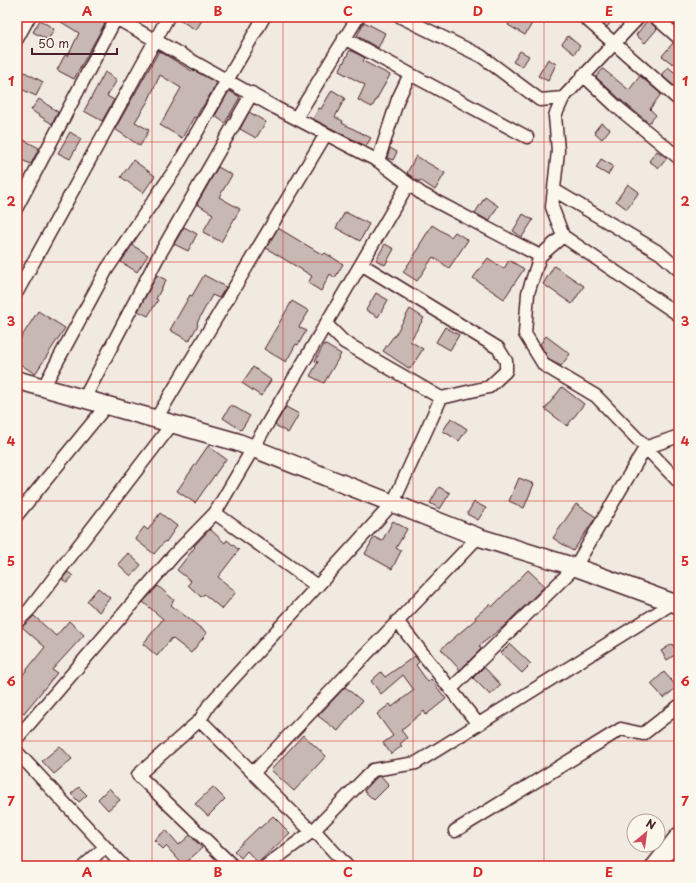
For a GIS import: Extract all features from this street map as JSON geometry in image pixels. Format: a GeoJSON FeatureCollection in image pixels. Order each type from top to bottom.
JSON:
{"type":"FeatureCollection","features":[{"type":"Feature","properties":{"kind":"street"},"geometry":{"type":"LineString","coordinates":[[17,39],[29,17]]}},
{"type":"Feature","properties":{"kind":"street"},"geometry":{"type":"LineString","coordinates":[[17,292],[168,17]]}},
{"type":"Feature","properties":{"kind":"street"},"geometry":{"type":"LineString","coordinates":[[43,388],[107,269],[176,168],[264,17]]}},
{"type":"Feature","properties":{"kind":"street"},"geometry":{"type":"LineString","coordinates":[[296,118],[358,17]]}},
{"type":"Feature","properties":{"kind":"street"},"geometry":{"type":"LineString","coordinates":[[401,17],[481,56],[540,100],[563,98]]}},
{"type":"Feature","properties":{"kind":"street"},"geometry":{"type":"LineString","coordinates":[[584,17],[679,100]]}},
{"type":"Feature","properties":{"kind":"street"},"geometry":{"type":"LineString","coordinates":[[639,17],[563,98],[555,116],[558,151],[552,207],[563,236],[679,315]]}},
{"type":"Feature","properties":{"kind":"street"},"geometry":{"type":"LineString","coordinates":[[655,17],[679,38]]}},
{"type":"Feature","properties":{"kind":"street"},"geometry":{"type":"LineString","coordinates":[[17,207],[115,18],[296,118],[378,161],[422,194],[540,256]]}},
{"type":"Feature","properties":{"kind":"street"},"geometry":{"type":"LineString","coordinates":[[344,38],[527,137]]}},
{"type":"Feature","properties":{"kind":"street"},"geometry":{"type":"LineString","coordinates":[[378,161],[398,99],[410,74]]}},
{"type":"Feature","properties":{"kind":"street"},"geometry":{"type":"LineString","coordinates":[[583,75],[617,106],[679,158]]}},
{"type":"Feature","properties":{"kind":"street"},"geometry":{"type":"LineString","coordinates":[[84,399],[157,259],[252,93]]}},
{"type":"Feature","properties":{"kind":"street"},"geometry":{"type":"LineString","coordinates":[[156,419],[326,134]]}},
{"type":"Feature","properties":{"kind":"street"},"geometry":{"type":"LineString","coordinates":[[17,738],[174,555],[215,513],[408,184]]}},
{"type":"Feature","properties":{"kind":"street"},"geometry":{"type":"LineString","coordinates":[[554,190],[660,253],[679,270]]}},
{"type":"Feature","properties":{"kind":"street"},"geometry":{"type":"LineString","coordinates":[[563,236],[540,256],[528,293],[525,334],[544,365],[596,396],[679,482]]}},
{"type":"Feature","properties":{"kind":"street"},"geometry":{"type":"LineString","coordinates":[[326,324],[344,342],[441,398],[489,387],[506,371],[506,361],[498,348],[361,264]]}},
{"type":"Feature","properties":{"kind":"street"},"geometry":{"type":"LineString","coordinates":[[17,380],[237,442],[478,536],[575,567],[676,604]]}},
{"type":"Feature","properties":{"kind":"street"},"geometry":{"type":"LineString","coordinates":[[233,866],[138,775],[200,720],[209,705],[393,503],[441,398]]}},
{"type":"Feature","properties":{"kind":"street"},"geometry":{"type":"LineString","coordinates":[[17,515],[107,405]]}},
{"type":"Feature","properties":{"kind":"street"},"geometry":{"type":"LineString","coordinates":[[17,622],[35,603],[172,424]]}},
{"type":"Feature","properties":{"kind":"street"},"geometry":{"type":"LineString","coordinates":[[451,689],[575,567],[645,448],[679,436]]}},
{"type":"Feature","properties":{"kind":"street"},"geometry":{"type":"LineString","coordinates":[[215,513],[317,586]]}},
{"type":"Feature","properties":{"kind":"street"},"geometry":{"type":"LineString","coordinates":[[254,772],[478,536]]}},
{"type":"Feature","properties":{"kind":"street"},"geometry":{"type":"LineString","coordinates":[[266,866],[313,831],[373,770],[416,763],[676,604]]}},
{"type":"Feature","properties":{"kind":"street"},"geometry":{"type":"LineString","coordinates":[[398,621],[478,724]]}},
{"type":"Feature","properties":{"kind":"street"},"geometry":{"type":"LineString","coordinates":[[455,831],[622,729],[643,734],[679,706]]}},
{"type":"Feature","properties":{"kind":"street"},"geometry":{"type":"LineString","coordinates":[[200,720],[347,866]]}},
{"type":"Feature","properties":{"kind":"street"},"geometry":{"type":"LineString","coordinates":[[17,752],[124,866]]}},
{"type":"Feature","properties":{"kind":"street"},"geometry":{"type":"LineString","coordinates":[[655,866],[679,836]]}},
{"type":"Feature","properties":{"kind":"street"},"geometry":{"type":"LineString","coordinates":[[84,866],[105,847]]}},
{"type":"Feature","properties":{"kind":"building"},"geometry":{"type":"Polygon","coordinates":[[[53,17],[94,17],[105,23],[74,79],[57,70],[65,55],[68,56],[79,33],[53,17]]]}},
{"type":"Feature","properties":{"kind":"building"},"geometry":{"type":"Polygon","coordinates":[[[175,17],[204,17],[196,30],[175,17]]]}},
{"type":"Feature","properties":{"kind":"building"},"geometry":{"type":"Polygon","coordinates":[[[512,17],[536,17],[525,35],[508,25],[512,17]]]}},
{"type":"Feature","properties":{"kind":"building"},"geometry":{"type":"Polygon","coordinates":[[[595,17],[615,17],[607,27],[595,17]]]}},
{"type":"Feature","properties":{"kind":"building"},"geometry":{"type":"Polygon","coordinates":[[[40,20],[54,29],[48,40],[33,32],[40,20]]]}},
{"type":"Feature","properties":{"kind":"building"},"geometry":{"type":"Polygon","coordinates":[[[648,20],[657,29],[645,43],[636,35],[648,20]]]}},
{"type":"Feature","properties":{"kind":"building"},"geometry":{"type":"Polygon","coordinates":[[[364,22],[385,33],[378,48],[357,36],[364,22]]]}},
{"type":"Feature","properties":{"kind":"building"},"geometry":{"type":"Polygon","coordinates":[[[568,36],[580,46],[574,54],[562,44],[568,36]]]}},
{"type":"Feature","properties":{"kind":"building"},"geometry":{"type":"Polygon","coordinates":[[[673,43],[679,47],[679,57],[673,64],[662,56],[673,43]]]}},
{"type":"Feature","properties":{"kind":"building"},"geometry":{"type":"Polygon","coordinates":[[[350,50],[365,58],[363,61],[390,75],[372,107],[358,100],[365,85],[339,71],[350,50]]]}},
{"type":"Feature","properties":{"kind":"building"},"geometry":{"type":"Polygon","coordinates":[[[159,51],[192,71],[193,70],[217,83],[182,138],[160,125],[181,88],[160,75],[148,101],[135,122],[149,130],[140,146],[115,129],[159,51]]]}},
{"type":"Feature","properties":{"kind":"building"},"geometry":{"type":"Polygon","coordinates":[[[520,51],[529,56],[522,67],[513,62],[520,51]]]}},
{"type":"Feature","properties":{"kind":"building"},"geometry":{"type":"Polygon","coordinates":[[[548,59],[556,64],[548,81],[538,76],[548,59]]]}},
{"type":"Feature","properties":{"kind":"building"},"geometry":{"type":"Polygon","coordinates":[[[668,67],[679,76],[679,90],[661,75],[668,67]]]}},
{"type":"Feature","properties":{"kind":"building"},"geometry":{"type":"Polygon","coordinates":[[[17,68],[43,82],[36,96],[17,87],[17,68]]]}},
{"type":"Feature","properties":{"kind":"building"},"geometry":{"type":"Polygon","coordinates":[[[603,69],[629,90],[640,76],[661,94],[650,109],[656,115],[649,123],[596,77],[603,69]]]}},
{"type":"Feature","properties":{"kind":"building"},"geometry":{"type":"Polygon","coordinates":[[[105,72],[117,80],[107,96],[114,100],[102,121],[84,111],[105,72]]]}},
{"type":"Feature","properties":{"kind":"building"},"geometry":{"type":"Polygon","coordinates":[[[332,90],[345,98],[335,117],[343,121],[342,123],[371,138],[366,146],[313,119],[319,108],[321,109],[332,90]]]}},
{"type":"Feature","properties":{"kind":"building"},"geometry":{"type":"Polygon","coordinates":[[[229,91],[240,97],[225,123],[215,116],[229,91]]]}},
{"type":"Feature","properties":{"kind":"building"},"geometry":{"type":"Polygon","coordinates":[[[39,99],[58,112],[52,124],[31,110],[39,99]]]}},
{"type":"Feature","properties":{"kind":"building"},"geometry":{"type":"Polygon","coordinates":[[[249,112],[266,122],[256,138],[240,129],[249,112]]]}},
{"type":"Feature","properties":{"kind":"building"},"geometry":{"type":"Polygon","coordinates":[[[601,123],[610,129],[602,139],[594,132],[601,123]]]}},
{"type":"Feature","properties":{"kind":"building"},"geometry":{"type":"Polygon","coordinates":[[[70,132],[81,139],[70,159],[58,153],[70,132]]]}},
{"type":"Feature","properties":{"kind":"building"},"geometry":{"type":"Polygon","coordinates":[[[20,138],[39,148],[31,164],[17,158],[17,144],[20,138]]]}},
{"type":"Feature","properties":{"kind":"building"},"geometry":{"type":"Polygon","coordinates":[[[390,148],[397,152],[393,160],[387,158],[390,148]]]}},
{"type":"Feature","properties":{"kind":"building"},"geometry":{"type":"Polygon","coordinates":[[[657,151],[667,158],[659,168],[649,161],[657,151]]]}},
{"type":"Feature","properties":{"kind":"building"},"geometry":{"type":"Polygon","coordinates":[[[416,156],[445,173],[435,190],[420,180],[419,182],[407,173],[416,156]]]}},
{"type":"Feature","properties":{"kind":"building"},"geometry":{"type":"Polygon","coordinates":[[[601,159],[613,166],[608,175],[596,168],[601,159]]]}},
{"type":"Feature","properties":{"kind":"building"},"geometry":{"type":"Polygon","coordinates":[[[133,160],[155,176],[143,193],[121,177],[133,160]]]}},
{"type":"Feature","properties":{"kind":"building"},"geometry":{"type":"Polygon","coordinates":[[[218,167],[232,175],[219,197],[240,209],[221,242],[203,232],[213,214],[197,204],[218,167]]]}},
{"type":"Feature","properties":{"kind":"building"},"geometry":{"type":"Polygon","coordinates":[[[628,184],[639,192],[627,209],[616,201],[628,184]]]}},
{"type":"Feature","properties":{"kind":"building"},"geometry":{"type":"Polygon","coordinates":[[[485,197],[498,206],[489,221],[475,213],[485,197]]]}},
{"type":"Feature","properties":{"kind":"building"},"geometry":{"type":"Polygon","coordinates":[[[345,212],[369,224],[360,241],[336,228],[345,212]]]}},
{"type":"Feature","properties":{"kind":"building"},"geometry":{"type":"Polygon","coordinates":[[[523,214],[533,220],[522,237],[513,231],[523,214]]]}},
{"type":"Feature","properties":{"kind":"building"},"geometry":{"type":"Polygon","coordinates":[[[432,225],[451,237],[455,232],[468,240],[449,268],[433,257],[417,281],[403,272],[420,247],[419,246],[432,225]]]}},
{"type":"Feature","properties":{"kind":"building"},"geometry":{"type":"Polygon","coordinates":[[[184,227],[197,234],[188,251],[174,244],[184,227]]]}},
{"type":"Feature","properties":{"kind":"building"},"geometry":{"type":"Polygon","coordinates":[[[278,228],[323,255],[325,253],[343,264],[335,278],[330,274],[321,291],[308,283],[312,276],[266,248],[278,228]]]}},
{"type":"Feature","properties":{"kind":"building"},"geometry":{"type":"Polygon","coordinates":[[[385,244],[394,249],[385,265],[376,260],[385,244]]]}},
{"type":"Feature","properties":{"kind":"building"},"geometry":{"type":"Polygon","coordinates":[[[132,245],[148,255],[137,272],[121,262],[132,245]]]}},
{"type":"Feature","properties":{"kind":"building"},"geometry":{"type":"Polygon","coordinates":[[[488,258],[504,269],[509,260],[524,269],[504,299],[473,278],[488,258]]]}},
{"type":"Feature","properties":{"kind":"building"},"geometry":{"type":"Polygon","coordinates":[[[554,266],[584,286],[572,304],[543,284],[554,266]]]}},
{"type":"Feature","properties":{"kind":"building"},"geometry":{"type":"Polygon","coordinates":[[[157,275],[166,280],[156,299],[158,300],[148,316],[138,311],[157,275]]]}},
{"type":"Feature","properties":{"kind":"building"},"geometry":{"type":"Polygon","coordinates":[[[204,275],[226,287],[219,298],[212,295],[189,341],[170,330],[190,295],[192,296],[204,275]]]}},
{"type":"Feature","properties":{"kind":"building"},"geometry":{"type":"Polygon","coordinates":[[[376,293],[388,300],[378,317],[366,310],[376,293]]]}},
{"type":"Feature","properties":{"kind":"building"},"geometry":{"type":"Polygon","coordinates":[[[292,301],[309,311],[299,327],[306,331],[298,345],[296,344],[286,362],[264,349],[292,301]]]}},
{"type":"Feature","properties":{"kind":"building"},"geometry":{"type":"Polygon","coordinates":[[[410,309],[424,318],[410,341],[423,349],[410,369],[383,351],[394,337],[410,309]]]}},
{"type":"Feature","properties":{"kind":"building"},"geometry":{"type":"Polygon","coordinates":[[[38,311],[65,328],[35,374],[17,362],[17,344],[38,311]]]}},
{"type":"Feature","properties":{"kind":"building"},"geometry":{"type":"Polygon","coordinates":[[[445,327],[459,335],[450,350],[436,342],[445,327]]]}},
{"type":"Feature","properties":{"kind":"building"},"geometry":{"type":"Polygon","coordinates":[[[546,336],[570,354],[561,366],[549,360],[540,344],[546,336]]]}},
{"type":"Feature","properties":{"kind":"building"},"geometry":{"type":"Polygon","coordinates":[[[324,344],[341,354],[324,383],[310,376],[318,362],[315,361],[324,344]]]}},
{"type":"Feature","properties":{"kind":"building"},"geometry":{"type":"Polygon","coordinates":[[[253,367],[271,380],[261,396],[242,383],[253,367]]]}},
{"type":"Feature","properties":{"kind":"building"},"geometry":{"type":"Polygon","coordinates":[[[562,387],[584,404],[567,426],[545,409],[562,387]]]}},
{"type":"Feature","properties":{"kind":"building"},"geometry":{"type":"Polygon","coordinates":[[[231,405],[250,416],[241,430],[223,418],[231,405]]]}},
{"type":"Feature","properties":{"kind":"building"},"geometry":{"type":"Polygon","coordinates":[[[286,407],[299,414],[288,433],[275,425],[286,407]]]}},
{"type":"Feature","properties":{"kind":"building"},"geometry":{"type":"Polygon","coordinates":[[[451,418],[467,429],[459,441],[443,431],[451,418]]]}},
{"type":"Feature","properties":{"kind":"building"},"geometry":{"type":"Polygon","coordinates":[[[208,446],[226,459],[195,503],[177,491],[208,446]]]}},
{"type":"Feature","properties":{"kind":"building"},"geometry":{"type":"Polygon","coordinates":[[[519,478],[534,484],[524,508],[509,501],[519,478]]]}},
{"type":"Feature","properties":{"kind":"building"},"geometry":{"type":"Polygon","coordinates":[[[439,487],[450,493],[440,509],[430,503],[439,487]]]}},
{"type":"Feature","properties":{"kind":"building"},"geometry":{"type":"Polygon","coordinates":[[[474,502],[486,508],[478,520],[467,514],[474,502]]]}},
{"type":"Feature","properties":{"kind":"building"},"geometry":{"type":"Polygon","coordinates":[[[576,504],[596,517],[573,551],[553,538],[576,504]]]}},
{"type":"Feature","properties":{"kind":"building"},"geometry":{"type":"Polygon","coordinates":[[[160,513],[177,526],[166,542],[165,541],[154,554],[135,539],[144,527],[148,530],[160,513]]]}},
{"type":"Feature","properties":{"kind":"building"},"geometry":{"type":"Polygon","coordinates":[[[393,521],[407,529],[396,548],[401,551],[392,569],[365,554],[374,537],[382,541],[393,521]]]}},
{"type":"Feature","properties":{"kind":"building"},"geometry":{"type":"Polygon","coordinates":[[[210,529],[225,543],[227,540],[239,550],[218,577],[236,592],[222,609],[204,594],[201,597],[188,585],[191,581],[177,570],[195,547],[194,546],[210,529]]]}},
{"type":"Feature","properties":{"kind":"building"},"geometry":{"type":"Polygon","coordinates":[[[128,553],[141,565],[131,576],[118,564],[128,553]]]}},
{"type":"Feature","properties":{"kind":"building"},"geometry":{"type":"Polygon","coordinates":[[[528,570],[545,586],[503,627],[479,646],[481,649],[460,670],[441,649],[476,619],[475,617],[490,604],[492,607],[528,570]]]}},
{"type":"Feature","properties":{"kind":"building"},"geometry":{"type":"Polygon","coordinates":[[[68,572],[73,576],[67,583],[62,579],[68,572]]]}},
{"type":"Feature","properties":{"kind":"building"},"geometry":{"type":"Polygon","coordinates":[[[158,586],[174,600],[171,605],[207,633],[191,653],[172,638],[157,656],[143,644],[163,619],[143,602],[158,586]]]}},
{"type":"Feature","properties":{"kind":"building"},"geometry":{"type":"Polygon","coordinates":[[[98,588],[110,598],[99,612],[87,601],[98,588]]]}},
{"type":"Feature","properties":{"kind":"building"},"geometry":{"type":"Polygon","coordinates":[[[34,616],[56,636],[69,621],[84,635],[52,670],[57,673],[24,713],[17,708],[17,682],[45,647],[22,627],[34,616]]]}},
{"type":"Feature","properties":{"kind":"building"},"geometry":{"type":"Polygon","coordinates":[[[510,644],[531,664],[522,673],[501,653],[510,644]]]}},
{"type":"Feature","properties":{"kind":"building"},"geometry":{"type":"Polygon","coordinates":[[[672,644],[678,653],[667,660],[661,651],[672,644]]]}},
{"type":"Feature","properties":{"kind":"building"},"geometry":{"type":"Polygon","coordinates":[[[415,656],[419,662],[416,665],[428,682],[431,679],[446,699],[426,715],[424,711],[401,730],[407,738],[400,744],[402,746],[391,754],[383,743],[393,736],[377,714],[390,704],[392,707],[414,690],[403,675],[381,694],[371,681],[381,672],[385,677],[415,656]]]}},
{"type":"Feature","properties":{"kind":"building"},"geometry":{"type":"Polygon","coordinates":[[[484,667],[501,685],[490,695],[473,678],[484,667]]]}},
{"type":"Feature","properties":{"kind":"building"},"geometry":{"type":"Polygon","coordinates":[[[664,672],[677,687],[664,698],[651,684],[664,672]]]}},
{"type":"Feature","properties":{"kind":"building"},"geometry":{"type":"Polygon","coordinates":[[[345,687],[362,701],[338,731],[318,716],[345,687]]]}},
{"type":"Feature","properties":{"kind":"building"},"geometry":{"type":"Polygon","coordinates":[[[303,735],[326,756],[294,791],[271,770],[303,735]]]}},
{"type":"Feature","properties":{"kind":"building"},"geometry":{"type":"Polygon","coordinates":[[[60,746],[72,759],[54,774],[42,761],[60,746]]]}},
{"type":"Feature","properties":{"kind":"building"},"geometry":{"type":"Polygon","coordinates":[[[381,776],[389,785],[374,800],[364,791],[377,777],[381,776]]]}},
{"type":"Feature","properties":{"kind":"building"},"geometry":{"type":"Polygon","coordinates":[[[79,787],[87,795],[79,802],[71,794],[79,787]]]}},
{"type":"Feature","properties":{"kind":"building"},"geometry":{"type":"Polygon","coordinates":[[[213,787],[225,799],[208,816],[195,804],[213,787]]]}},
{"type":"Feature","properties":{"kind":"building"},"geometry":{"type":"Polygon","coordinates":[[[109,788],[120,800],[108,810],[98,799],[109,788]]]}},
{"type":"Feature","properties":{"kind":"building"},"geometry":{"type":"Polygon","coordinates":[[[273,816],[290,833],[258,863],[247,851],[241,858],[234,851],[273,816]]]}},
{"type":"Feature","properties":{"kind":"building"},"geometry":{"type":"Polygon","coordinates":[[[166,830],[179,845],[190,835],[202,848],[183,865],[166,846],[163,849],[154,840],[166,830]]]}}]}
